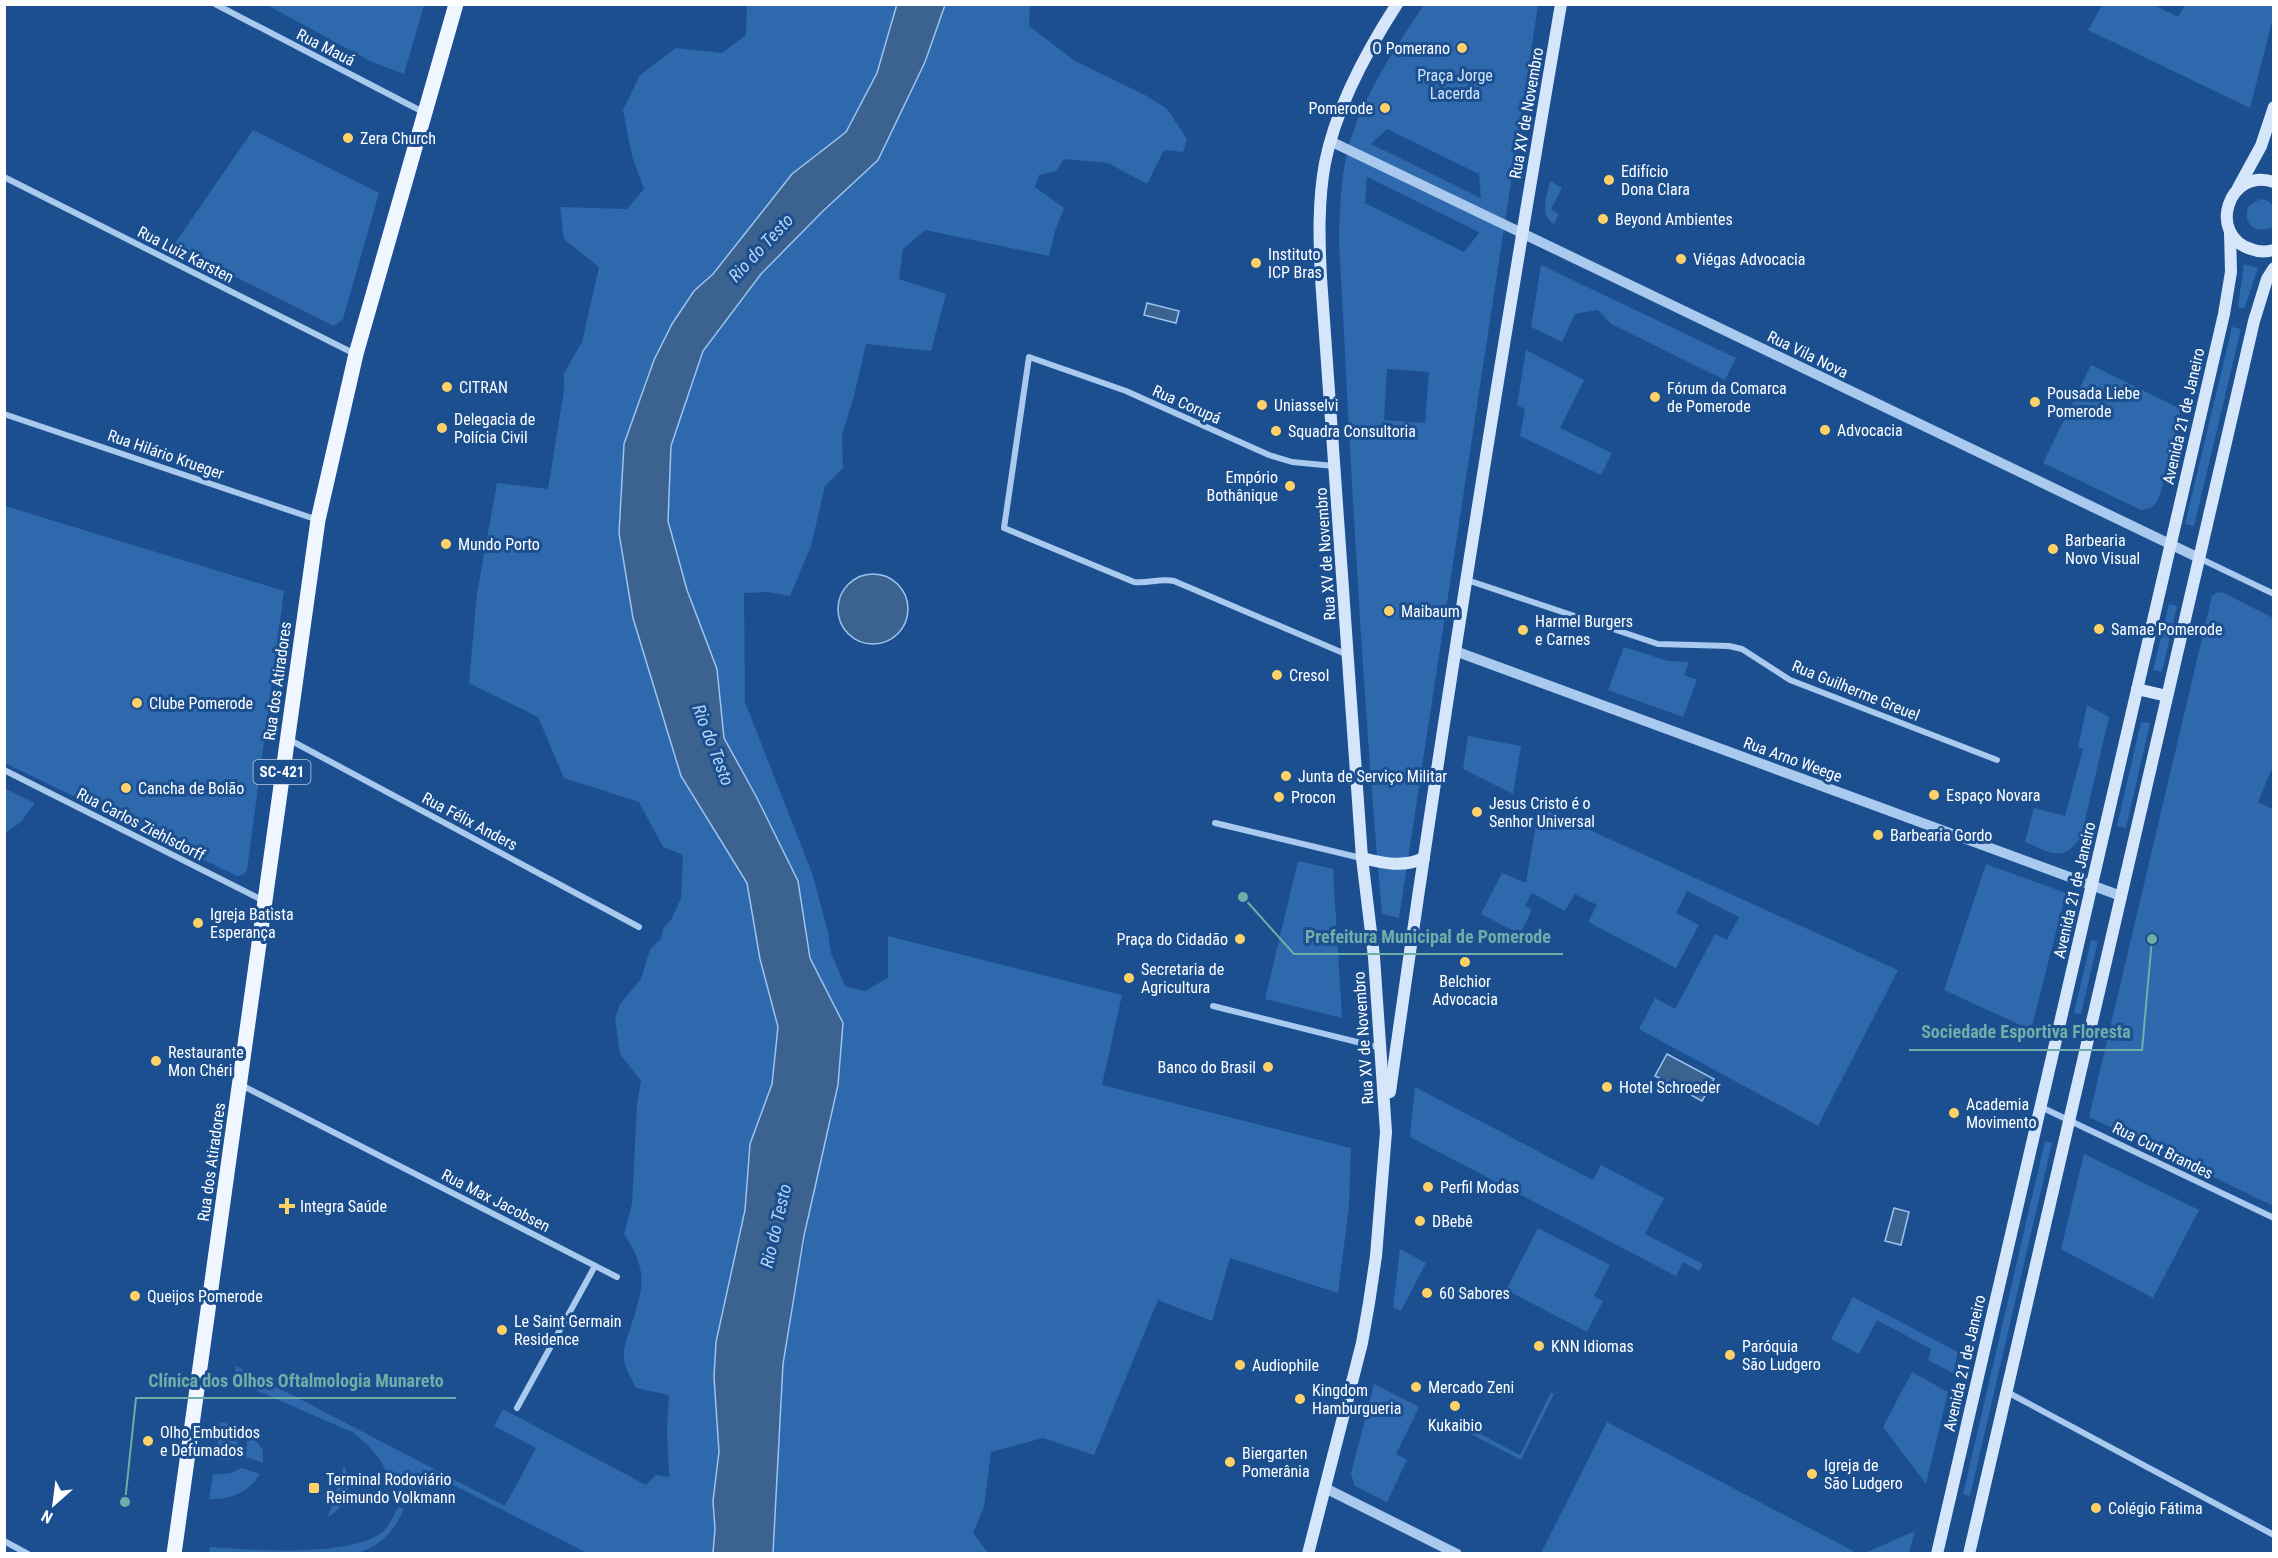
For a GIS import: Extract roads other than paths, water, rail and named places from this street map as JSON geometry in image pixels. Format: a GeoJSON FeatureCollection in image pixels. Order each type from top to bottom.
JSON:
{"type":"FeatureCollection","features":[{"type":"Feature","properties":{"kind":"main road","name":"Rua dos Atiradores"},"geometry":{"type":"LineString","coordinates":[[174,1554],[318,520],[356,354],[456,4]]}},
{"type":"Feature","properties":{"kind":"main road","name":"Rua XV de Novembro"},"geometry":{"type":"LineString","coordinates":[[1386,1117],[1372,935],[1362,858],[1319,239],[1321,193],[1330,141],[1364,62],[1397,4]]}},
{"type":"Feature","properties":{"kind":"main road","name":"Rua XV de Novembro"},"geometry":{"type":"LineString","coordinates":[[1308,1554],[1362,1343],[1369,1303],[1379,1218],[1386,1117],[1424,858],[1466,580],[1561,4]]}},
{"type":"Feature","properties":{"kind":"main road"},"geometry":{"type":"LineString","coordinates":[[2237,190],[2261,146],[2274,107]]}},
{"type":"Feature","properties":{"kind":"main road"},"geometry":{"type":"LineString","coordinates":[[2237,190],[2245,183],[2256,180],[2274,182]]}},
{"type":"Feature","properties":{"kind":"main road","name":"Avenida 21 de Janeiro"},"geometry":{"type":"LineString","coordinates":[[1937,1554],[2229,290],[2230,232],[2227,210],[2230,199],[2237,190]]}},
{"type":"Feature","properties":{"kind":"main road"},"geometry":{"type":"LineString","coordinates":[[2230,232],[2236,241],[2246,248],[2257,251],[2274,250]]}},
{"type":"Feature","properties":{"kind":"main road"},"geometry":{"type":"LineString","coordinates":[[1969,1554],[2254,321],[2267,279],[2274,268]]}},
{"type":"Feature","properties":{"kind":"main road"},"geometry":{"type":"LineString","coordinates":[[2137,689],[2168,696]]}},
{"type":"Feature","properties":{"kind":"main road"},"geometry":{"type":"LineString","coordinates":[[1362,858],[1386,864],[1403,864],[1424,858]]}},
{"type":"Feature","properties":{"kind":"street","name":"Rua Mauá"},"geometry":{"type":"LineString","coordinates":[[215,4],[425,113]]}},
{"type":"Feature","properties":{"kind":"street","name":"Rua Vila Nova"},"geometry":{"type":"LineString","coordinates":[[1330,141],[2274,594]]}},
{"type":"Feature","properties":{"kind":"street","name":"Rua Luiz Karsten"},"geometry":{"type":"LineString","coordinates":[[4,177],[356,354]]}},
{"type":"Feature","properties":{"kind":"street","name":"Rua Corupá"},"geometry":{"type":"LineString","coordinates":[[1335,466],[1292,462],[1269,455],[1126,391],[1029,357],[1004,528],[1134,582],[1174,580],[1348,655]]}},
{"type":"Feature","properties":{"kind":"street","name":"Rua Hilário Krueger"},"geometry":{"type":"LineString","coordinates":[[4,414],[318,520]]}},
{"type":"Feature","properties":{"kind":"street","name":"Rua Guilherme Greuel"},"geometry":{"type":"LineString","coordinates":[[1466,580],[1649,642],[1677,646],[1729,646],[1742,649],[1790,680],[1997,760]]}},
{"type":"Feature","properties":{"kind":"street","name":"Rua Arno Weege"},"geometry":{"type":"LineString","coordinates":[[1455,651],[2121,896]]}},
{"type":"Feature","properties":{"kind":"street","name":"Rua Félix Anders"},"geometry":{"type":"LineString","coordinates":[[287,738],[639,927]]}},
{"type":"Feature","properties":{"kind":"street","name":"Rua Carlos Ziehlsdorff"},"geometry":{"type":"LineString","coordinates":[[4,770],[265,902]]}},
{"type":"Feature","properties":{"kind":"street"},"geometry":{"type":"LineString","coordinates":[[1215,823],[1362,858]]}},
{"type":"Feature","properties":{"kind":"street"},"geometry":{"type":"LineString","coordinates":[[1213,1006],[1382,1048]]}},
{"type":"Feature","properties":{"kind":"street","name":"Rua Max Jacobsen"},"geometry":{"type":"LineString","coordinates":[[241,1084],[617,1277]]}},
{"type":"Feature","properties":{"kind":"street","name":"Rua Curt Brandes"},"geometry":{"type":"LineString","coordinates":[[2040,1107],[2274,1218]]}},
{"type":"Feature","properties":{"kind":"street"},"geometry":{"type":"LineString","coordinates":[[517,1408],[595,1266]]}},
{"type":"Feature","properties":{"kind":"street"},"geometry":{"type":"LineString","coordinates":[[2007,1392],[2274,1535]]}},
{"type":"Feature","properties":{"kind":"street"},"geometry":{"type":"LineString","coordinates":[[1325,1488],[1457,1554]]}},
{"type":"Feature","properties":{"kind":"street"},"geometry":{"type":"LineString","coordinates":[[4,1541],[28,1554]]}},
{"type":"Feature","properties":{"kind":"water","name":"Rio do Testo"},"geometry":{"type":"Polygon","coordinates":[[[897,4],[945,5],[925,62],[878,160],[822,212],[761,274],[703,351],[671,446],[668,521],[687,590],[717,669],[724,738],[798,881],[810,958],[843,1023],[838,1085],[804,1236],[783,1364],[773,1553],[713,1553],[715,1529],[713,1501],[719,1452],[714,1377],[716,1342],[745,1210],[750,1144],[772,1084],[778,1027],[760,959],[747,883],[681,776],[633,618],[619,533],[624,444],[654,360],[672,324],[694,291],[713,274],[792,174],[846,132],[877,73],[897,4]]]}},
{"type":"Feature","properties":{"kind":"water"},"geometry":{"type":"Polygon","coordinates":[[[1147,303],[1179,311],[1176,323],[1144,315],[1147,303]]]}},
{"type":"Feature","properties":{"kind":"water"},"geometry":{"type":"Polygon","coordinates":[[[866,574],[880,574],[893,580],[902,589],[908,602],[906,622],[898,634],[880,644],[866,644],[853,638],[844,629],[838,616],[838,602],[844,589],[853,580],[866,574]]]}},
{"type":"Feature","properties":{"kind":"water"},"geometry":{"type":"Polygon","coordinates":[[[1667,1054],[1714,1079],[1702,1101],[1655,1076],[1667,1054]]]}},
{"type":"Feature","properties":{"kind":"water"},"geometry":{"type":"Polygon","coordinates":[[[1894,1208],[1909,1212],[1901,1245],[1885,1241],[1894,1208]]]}},
{"type":"Feature","properties":{"kind":"place","name":"O Pomerano"},"geometry":{"type":"Point","coordinates":[1462,48]}},
{"type":"Feature","properties":{"kind":"place","name":"Pomerode"},"geometry":{"type":"Point","coordinates":[1385,108]}},
{"type":"Feature","properties":{"kind":"place","name":"Zera Church"},"geometry":{"type":"Point","coordinates":[348,138]}},
{"type":"Feature","properties":{"kind":"place","name":"Edifício Dona Clara"},"geometry":{"type":"Point","coordinates":[1609,180]}},
{"type":"Feature","properties":{"kind":"place","name":"Beyond Ambientes"},"geometry":{"type":"Point","coordinates":[1603,219]}},
{"type":"Feature","properties":{"kind":"place","name":"Viégas Advocacia"},"geometry":{"type":"Point","coordinates":[1681,259]}},
{"type":"Feature","properties":{"kind":"place","name":"Instituto ICP Bras"},"geometry":{"type":"Point","coordinates":[1256,263]}},
{"type":"Feature","properties":{"kind":"place","name":"CITRAN"},"geometry":{"type":"Point","coordinates":[447,387]}},
{"type":"Feature","properties":{"kind":"place","name":"Fórum da Comarca de Pomerode"},"geometry":{"type":"Point","coordinates":[1655,397]}},
{"type":"Feature","properties":{"kind":"place","name":"Pousada Liebe Pomerode"},"geometry":{"type":"Point","coordinates":[2035,402]}},
{"type":"Feature","properties":{"kind":"place","name":"Uniasselvi"},"geometry":{"type":"Point","coordinates":[1262,405]}},
{"type":"Feature","properties":{"kind":"place","name":"Delegacia de Polícia Civil"},"geometry":{"type":"Point","coordinates":[442,428]}},
{"type":"Feature","properties":{"kind":"place","name":"Advocacia"},"geometry":{"type":"Point","coordinates":[1825,430]}},
{"type":"Feature","properties":{"kind":"place","name":"Squadra Consultoria"},"geometry":{"type":"Point","coordinates":[1276,431]}},
{"type":"Feature","properties":{"kind":"place","name":"Empório Bothânique"},"geometry":{"type":"Point","coordinates":[1290,486]}},
{"type":"Feature","properties":{"kind":"place","name":"Mundo Porto"},"geometry":{"type":"Point","coordinates":[446,544]}},
{"type":"Feature","properties":{"kind":"place","name":"Barbearia Novo Visual"},"geometry":{"type":"Point","coordinates":[2053,549]}},
{"type":"Feature","properties":{"kind":"place","name":"Maibaum"},"geometry":{"type":"Point","coordinates":[1389,611]}},
{"type":"Feature","properties":{"kind":"place","name":"Samae Pomerode"},"geometry":{"type":"Point","coordinates":[2099,629]}},
{"type":"Feature","properties":{"kind":"place","name":"Harmel Burgers e Carnes"},"geometry":{"type":"Point","coordinates":[1523,630]}},
{"type":"Feature","properties":{"kind":"place","name":"Cresol"},"geometry":{"type":"Point","coordinates":[1277,675]}},
{"type":"Feature","properties":{"kind":"place","name":"Clube Pomerode"},"geometry":{"type":"Point","coordinates":[137,703]}},
{"type":"Feature","properties":{"kind":"place","name":"Junta de Serviço Militar"},"geometry":{"type":"Point","coordinates":[1286,776]}},
{"type":"Feature","properties":{"kind":"place","name":"Cancha de Bolão"},"geometry":{"type":"Point","coordinates":[126,788]}},
{"type":"Feature","properties":{"kind":"place","name":"Espaço Novara"},"geometry":{"type":"Point","coordinates":[1934,795]}},
{"type":"Feature","properties":{"kind":"place","name":"Procon"},"geometry":{"type":"Point","coordinates":[1279,797]}},
{"type":"Feature","properties":{"kind":"place","name":"Jesus Cristo é o Senhor Universal"},"geometry":{"type":"Point","coordinates":[1477,812]}},
{"type":"Feature","properties":{"kind":"place","name":"Barbearia Gordo"},"geometry":{"type":"Point","coordinates":[1878,835]}},
{"type":"Feature","properties":{"kind":"place","name":"Prefeitura Municipal de Pomerode"},"geometry":{"type":"Point","coordinates":[1243,897]}},
{"type":"Feature","properties":{"kind":"place","name":"Igreja Batista Esperança"},"geometry":{"type":"Point","coordinates":[198,923]}},
{"type":"Feature","properties":{"kind":"place","name":"Praça do Cidadão"},"geometry":{"type":"Point","coordinates":[1240,939]}},
{"type":"Feature","properties":{"kind":"place","name":"Sociedade Esportiva Floresta"},"geometry":{"type":"Point","coordinates":[2152,939]}},
{"type":"Feature","properties":{"kind":"place","name":"Belchior Advocacia"},"geometry":{"type":"Point","coordinates":[1465,962]}},
{"type":"Feature","properties":{"kind":"place","name":"Secretaria de Agricultura"},"geometry":{"type":"Point","coordinates":[1129,978]}},
{"type":"Feature","properties":{"kind":"place","name":"Restaurante Mon Chéri"},"geometry":{"type":"Point","coordinates":[156,1061]}},
{"type":"Feature","properties":{"kind":"place","name":"Banco do Brasil"},"geometry":{"type":"Point","coordinates":[1268,1067]}},
{"type":"Feature","properties":{"kind":"place","name":"Hotel Schroeder"},"geometry":{"type":"Point","coordinates":[1607,1087]}},
{"type":"Feature","properties":{"kind":"place","name":"Academia Movimento"},"geometry":{"type":"Point","coordinates":[1954,1113]}},
{"type":"Feature","properties":{"kind":"place","name":"Perfil Modas"},"geometry":{"type":"Point","coordinates":[1428,1187]}},
{"type":"Feature","properties":{"kind":"place","name":"Integra Saúde"},"geometry":{"type":"Point","coordinates":[287,1206]}},
{"type":"Feature","properties":{"kind":"place","name":"DBebê"},"geometry":{"type":"Point","coordinates":[1420,1221]}},
{"type":"Feature","properties":{"kind":"place","name":"60 Sabores"},"geometry":{"type":"Point","coordinates":[1427,1293]}},
{"type":"Feature","properties":{"kind":"place","name":"Queijos Pomerode"},"geometry":{"type":"Point","coordinates":[135,1296]}},
{"type":"Feature","properties":{"kind":"place","name":"Le Saint Germain Residence"},"geometry":{"type":"Point","coordinates":[502,1330]}},
{"type":"Feature","properties":{"kind":"place","name":"KNN Idiomas"},"geometry":{"type":"Point","coordinates":[1539,1346]}},
{"type":"Feature","properties":{"kind":"place","name":"Paróquia São Ludgero"},"geometry":{"type":"Point","coordinates":[1730,1355]}},
{"type":"Feature","properties":{"kind":"place","name":"Audiophile"},"geometry":{"type":"Point","coordinates":[1240,1365]}},
{"type":"Feature","properties":{"kind":"place","name":"Mercado Zeni"},"geometry":{"type":"Point","coordinates":[1416,1387]}},
{"type":"Feature","properties":{"kind":"place","name":"Kingdom Hamburgueria"},"geometry":{"type":"Point","coordinates":[1300,1399]}},
{"type":"Feature","properties":{"kind":"place","name":"Kukaibio"},"geometry":{"type":"Point","coordinates":[1455,1406]}},
{"type":"Feature","properties":{"kind":"place","name":"Olho Embutidos e Defumados"},"geometry":{"type":"Point","coordinates":[148,1441]}},
{"type":"Feature","properties":{"kind":"place","name":"Biergarten Pomerânia"},"geometry":{"type":"Point","coordinates":[1230,1462]}},
{"type":"Feature","properties":{"kind":"place","name":"Igreja de São Ludgero"},"geometry":{"type":"Point","coordinates":[1812,1474]}},
{"type":"Feature","properties":{"kind":"place","name":"Terminal Rodoviário Reimundo Volkmann"},"geometry":{"type":"Point","coordinates":[314,1488]}},
{"type":"Feature","properties":{"kind":"place","name":"Clínica dos Olhos Oftalmologia Munareto"},"geometry":{"type":"Point","coordinates":[125,1502]}},
{"type":"Feature","properties":{"kind":"place","name":"Colégio Fátima"},"geometry":{"type":"Point","coordinates":[2096,1508]}},
{"type":"Feature","properties":{"kind":"park label","name":"Praça Jorge Lacerda"},"geometry":{"type":"Point","coordinates":[1455,84]}}]}
